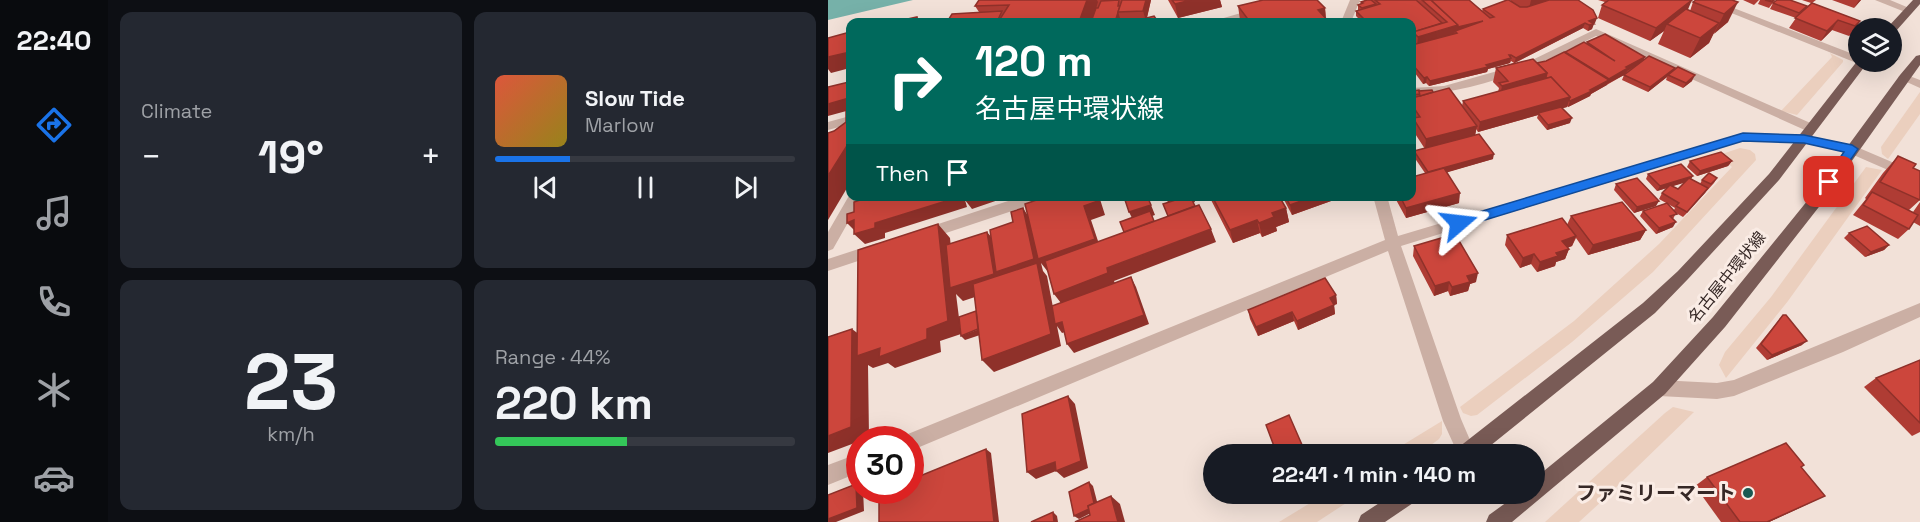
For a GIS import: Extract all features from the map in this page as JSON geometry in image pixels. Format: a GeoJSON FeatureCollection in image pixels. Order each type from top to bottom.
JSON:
{"type":"FeatureCollection","features":[{"type":"Feature","properties":{"kind":"main road"},"geometry":{"type":"LineString","coordinates":[[1902,18],[1918,0]]}},
{"type":"Feature","properties":{"kind":"main road","name":"名古屋中環状線"},"geometry":{"type":"LineString","coordinates":[[1545,484],[1659,388],[1719,322],[1817,199],[1920,58]]}},
{"type":"Feature","properties":{"kind":"main road","name":"名古屋中環状線"},"geometry":{"type":"LineString","coordinates":[[1479,444],[1649,308],[1683,275],[1759,194],[1853,72]]}},
{"type":"Feature","properties":{"kind":"main road"},"geometry":{"type":"LineString","coordinates":[[1368,522],[1394,504]]}},
{"type":"Feature","properties":{"kind":"main road","name":"名古屋中環状線"},"geometry":{"type":"LineString","coordinates":[[1496,522],[1520,504]]}},
{"type":"Feature","properties":{"kind":"street"},"geometry":{"type":"LineString","coordinates":[[1348,18],[1355,0]]}},
{"type":"Feature","properties":{"kind":"street"},"geometry":{"type":"LineString","coordinates":[[1704,0],[1848,56]]}},
{"type":"Feature","properties":{"kind":"street"},"geometry":{"type":"LineString","coordinates":[[1880,0],[1909,10]]}},
{"type":"Feature","properties":{"kind":"street"},"geometry":{"type":"LineString","coordinates":[[1230,18],[1269,8]]}},
{"type":"Feature","properties":{"kind":"street"},"geometry":{"type":"LineString","coordinates":[[1416,91],[1445,90],[1530,65],[1596,32],[1808,133],[1852,149],[1920,180]]}},
{"type":"Feature","properties":{"kind":"street"},"geometry":{"type":"LineString","coordinates":[[1904,77],[1920,84]]}},
{"type":"Feature","properties":{"kind":"street"},"geometry":{"type":"LineString","coordinates":[[828,126],[846,121]]}},
{"type":"Feature","properties":{"kind":"street"},"geometry":{"type":"LineString","coordinates":[[924,436],[1394,243],[1743,137],[1808,133]]}},
{"type":"Feature","properties":{"kind":"street"},"geometry":{"type":"LineString","coordinates":[[828,245],[853,201]]}},
{"type":"Feature","properties":{"kind":"street"},"geometry":{"type":"LineString","coordinates":[[828,265],[1025,201]]}},
{"type":"Feature","properties":{"kind":"street"},"geometry":{"type":"LineString","coordinates":[[1381,201],[1452,421],[1462,444]]}},
{"type":"Feature","properties":{"kind":"street"},"geometry":{"type":"LineString","coordinates":[[1659,388],[1717,391],[1734,388],[1837,347],[1920,310]]}},
{"type":"Feature","properties":{"kind":"street"},"geometry":{"type":"LineString","coordinates":[[828,475],[846,468]]}},
{"type":"Feature","properties":{"kind":"shaded area"},"geometry":{"type":"Polygon","coordinates":[[[1830,53],[1843,62],[1797,115],[1781,111],[1832,57],[1830,53]]]}},
{"type":"Feature","properties":{"kind":"shaded area"},"geometry":{"type":"Polygon","coordinates":[[[1920,92],[1920,114],[1888,159],[1882,154],[1881,147],[1920,92]]]}},
{"type":"Feature","properties":{"kind":"shaded area"},"geometry":{"type":"Polygon","coordinates":[[[1740,148],[1750,150],[1755,154],[1756,160],[1653,272],[1572,342],[1477,415],[1471,416],[1463,413],[1460,407],[1574,321],[1659,244],[1732,167],[1719,155],[1740,148]]]}},
{"type":"Feature","properties":{"kind":"shaded area"},"geometry":{"type":"Polygon","coordinates":[[[1866,167],[1882,170],[1788,301],[1726,378],[1719,365],[1725,352],[1771,297],[1866,167]]]}},
{"type":"Feature","properties":{"kind":"shaded area"},"geometry":{"type":"Polygon","coordinates":[[[1673,407],[1694,412],[1579,522],[1545,522],[1665,413],[1673,407]]]}},
{"type":"Feature","properties":{"kind":"shaded area"},"geometry":{"type":"Polygon","coordinates":[[[1442,421],[1442,434],[1432,444],[1404,444],[1442,421]]]}},
{"type":"Feature","properties":{"kind":"shaded area"},"geometry":{"type":"Polygon","coordinates":[[[1309,504],[1345,504],[1317,522],[1279,522],[1309,504]]]}},
{"type":"Feature","properties":{"kind":"water"},"geometry":{"type":"Polygon","coordinates":[[[828,0],[913,0],[828,20],[828,0]]]}},
{"type":"Feature","properties":{"kind":"building"},"geometry":{"type":"Polygon","coordinates":[[[979,0],[1087,0],[1080,18],[1001,18],[1009,5],[975,6],[979,0]]]}},
{"type":"Feature","properties":{"kind":"building"},"geometry":{"type":"Polygon","coordinates":[[[1119,0],[1118,6],[1120,6],[1116,18],[1092,18],[1101,1],[1119,0]]]}},
{"type":"Feature","properties":{"kind":"building"},"geometry":{"type":"Polygon","coordinates":[[[1122,0],[1146,0],[1143,11],[1118,12],[1122,0]]]}},
{"type":"Feature","properties":{"kind":"building"},"geometry":{"type":"Polygon","coordinates":[[[1172,0],[1191,0],[1175,4],[1172,0]]]}},
{"type":"Feature","properties":{"kind":"building"},"geometry":{"type":"Polygon","coordinates":[[[1263,0],[1317,0],[1325,8],[1318,10],[1325,18],[1247,18],[1238,6],[1263,0]]]}},
{"type":"Feature","properties":{"kind":"building"},"geometry":{"type":"Polygon","coordinates":[[[1367,0],[1376,4],[1362,8],[1358,5],[1363,3],[1361,2],[1367,0]]]}},
{"type":"Feature","properties":{"kind":"building"},"geometry":{"type":"Polygon","coordinates":[[[1375,0],[1416,0],[1442,23],[1416,31],[1416,18],[1363,18],[1356,11],[1380,4],[1375,0]]]}},
{"type":"Feature","properties":{"kind":"building"},"geometry":{"type":"Polygon","coordinates":[[[1422,0],[1431,0],[1458,25],[1418,37],[1416,35],[1416,31],[1447,22],[1422,0]]]}},
{"type":"Feature","properties":{"kind":"building"},"geometry":{"type":"Polygon","coordinates":[[[1431,0],[1469,0],[1490,18],[1494,17],[1483,9],[1507,0],[1520,7],[1527,7],[1549,0],[1578,0],[1593,10],[1597,18],[1589,21],[1594,24],[1585,23],[1516,58],[1509,55],[1511,58],[1486,65],[1488,67],[1430,81],[1427,77],[1424,78],[1416,69],[1416,44],[1457,33],[1455,31],[1483,21],[1458,27],[1431,0]]]}},
{"type":"Feature","properties":{"kind":"building"},"geometry":{"type":"Polygon","coordinates":[[[1609,0],[1692,0],[1656,28],[1602,5],[1609,0]]]}},
{"type":"Feature","properties":{"kind":"building"},"geometry":{"type":"Polygon","coordinates":[[[1696,0],[1738,2],[1724,14],[1693,2],[1696,0]]]}},
{"type":"Feature","properties":{"kind":"building"},"geometry":{"type":"Polygon","coordinates":[[[1777,0],[1790,0],[1807,6],[1799,13],[1773,3],[1777,0]]]}},
{"type":"Feature","properties":{"kind":"building"},"geometry":{"type":"Polygon","coordinates":[[[1812,3],[1852,18],[1848,18],[1848,24],[1838,20],[1827,31],[1795,18],[1812,3]]]}},
{"type":"Feature","properties":{"kind":"building"},"geometry":{"type":"Polygon","coordinates":[[[1686,9],[1719,23],[1700,38],[1667,24],[1686,9]]]}},
{"type":"Feature","properties":{"kind":"building"},"geometry":{"type":"Polygon","coordinates":[[[1002,11],[999,18],[950,18],[952,14],[1002,11]]]}},
{"type":"Feature","properties":{"kind":"building"},"geometry":{"type":"Polygon","coordinates":[[[846,33],[846,53],[828,57],[828,38],[846,33]]]}},
{"type":"Feature","properties":{"kind":"building"},"geometry":{"type":"Polygon","coordinates":[[[1605,34],[1645,57],[1609,79],[1565,52],[1584,42],[1615,61],[1587,42],[1605,34]]]}},
{"type":"Feature","properties":{"kind":"building"},"geometry":{"type":"Polygon","coordinates":[[[1564,52],[1609,80],[1570,101],[1570,97],[1551,77],[1546,77],[1547,73],[1537,63],[1564,52]]]}},
{"type":"Feature","properties":{"kind":"building"},"geometry":{"type":"Polygon","coordinates":[[[1649,56],[1675,68],[1650,87],[1624,75],[1649,56]]]}},
{"type":"Feature","properties":{"kind":"building"},"geometry":{"type":"Polygon","coordinates":[[[1533,59],[1547,73],[1502,86],[1499,83],[1508,81],[1496,68],[1533,59]]]}},
{"type":"Feature","properties":{"kind":"building"},"geometry":{"type":"Polygon","coordinates":[[[1678,67],[1695,75],[1686,83],[1668,75],[1678,67]]]}},
{"type":"Feature","properties":{"kind":"building"},"geometry":{"type":"Polygon","coordinates":[[[1551,77],[1570,97],[1480,122],[1463,101],[1551,77]]]}},
{"type":"Feature","properties":{"kind":"building"},"geometry":{"type":"Polygon","coordinates":[[[846,83],[846,99],[828,104],[828,87],[846,83]]]}},
{"type":"Feature","properties":{"kind":"building"},"geometry":{"type":"Polygon","coordinates":[[[1449,88],[1477,126],[1426,139],[1416,123],[1416,118],[1420,117],[1416,111],[1416,97],[1449,88]]]}},
{"type":"Feature","properties":{"kind":"building"},"geometry":{"type":"Polygon","coordinates":[[[1432,90],[1433,92],[1420,96],[1419,91],[1432,90]]]}},
{"type":"Feature","properties":{"kind":"building"},"geometry":{"type":"Polygon","coordinates":[[[1561,107],[1572,118],[1548,125],[1538,113],[1561,107]]]}},
{"type":"Feature","properties":{"kind":"building"},"geometry":{"type":"Polygon","coordinates":[[[846,122],[846,147],[828,176],[828,133],[846,122]]]}},
{"type":"Feature","properties":{"kind":"building"},"geometry":{"type":"Polygon","coordinates":[[[1479,134],[1494,154],[1428,172],[1416,150],[1479,134]]]}},
{"type":"Feature","properties":{"kind":"building"},"geometry":{"type":"Polygon","coordinates":[[[1721,152],[1732,161],[1700,171],[1690,161],[1721,152]]]}},
{"type":"Feature","properties":{"kind":"building"},"geometry":{"type":"Polygon","coordinates":[[[1898,156],[1916,164],[1913,168],[1920,171],[1920,200],[1880,182],[1898,156]]]}},
{"type":"Feature","properties":{"kind":"building"},"geometry":{"type":"Polygon","coordinates":[[[1681,164],[1693,176],[1660,186],[1648,174],[1681,164]]]}},
{"type":"Feature","properties":{"kind":"building"},"geometry":{"type":"Polygon","coordinates":[[[1444,168],[1460,193],[1406,208],[1402,201],[1416,201],[1416,176],[1444,168]]]}},
{"type":"Feature","properties":{"kind":"building"},"geometry":{"type":"Polygon","coordinates":[[[1709,173],[1717,178],[1711,184],[1702,180],[1709,173]]]}},
{"type":"Feature","properties":{"kind":"building"},"geometry":{"type":"Polygon","coordinates":[[[1637,178],[1659,201],[1637,207],[1616,184],[1637,178]]]}},
{"type":"Feature","properties":{"kind":"building"},"geometry":{"type":"Polygon","coordinates":[[[1689,178],[1708,188],[1687,212],[1676,206],[1679,203],[1662,193],[1670,185],[1678,189],[1689,178]]]}},
{"type":"Feature","properties":{"kind":"building"},"geometry":{"type":"Polygon","coordinates":[[[1872,192],[1918,215],[1909,229],[1863,205],[1872,192]]]}},
{"type":"Feature","properties":{"kind":"building"},"geometry":{"type":"Polygon","coordinates":[[[946,201],[875,223],[875,228],[854,234],[854,220],[847,223],[847,214],[854,212],[854,202],[946,201]]]}},
{"type":"Feature","properties":{"kind":"building"},"geometry":{"type":"Polygon","coordinates":[[[1034,201],[1098,201],[1084,206],[1095,239],[1038,259],[1025,204],[1034,201]]]}},
{"type":"Feature","properties":{"kind":"building"},"geometry":{"type":"Polygon","coordinates":[[[1125,201],[1149,201],[1151,205],[1129,212],[1125,201]]]}},
{"type":"Feature","properties":{"kind":"building"},"geometry":{"type":"Polygon","coordinates":[[[1172,201],[1192,201],[1195,206],[1168,216],[1163,204],[1172,201]]]}},
{"type":"Feature","properties":{"kind":"building"},"geometry":{"type":"Polygon","coordinates":[[[1215,201],[1282,201],[1286,208],[1272,213],[1274,217],[1259,223],[1257,220],[1230,230],[1215,201]]]}},
{"type":"Feature","properties":{"kind":"building"},"geometry":{"type":"Polygon","coordinates":[[[1288,201],[1301,201],[1290,205],[1288,201]]]}},
{"type":"Feature","properties":{"kind":"building"},"geometry":{"type":"Polygon","coordinates":[[[1622,202],[1646,230],[1593,245],[1571,216],[1622,202]]]}},
{"type":"Feature","properties":{"kind":"building"},"geometry":{"type":"Polygon","coordinates":[[[1667,203],[1677,214],[1670,216],[1676,222],[1659,228],[1643,211],[1667,203]]]}},
{"type":"Feature","properties":{"kind":"building"},"geometry":{"type":"Polygon","coordinates":[[[1199,205],[1211,229],[1107,268],[1108,273],[1054,294],[1045,261],[1199,205]]]}},
{"type":"Feature","properties":{"kind":"building"},"geometry":{"type":"Polygon","coordinates":[[[1023,208],[1034,259],[996,272],[990,230],[1013,222],[1011,212],[1023,208]]]}},
{"type":"Feature","properties":{"kind":"building"},"geometry":{"type":"Polygon","coordinates":[[[1150,211],[1154,221],[1124,232],[1120,222],[1150,211]]]}},
{"type":"Feature","properties":{"kind":"building"},"geometry":{"type":"Polygon","coordinates":[[[1562,218],[1576,236],[1562,241],[1569,249],[1556,253],[1558,256],[1540,262],[1534,254],[1523,258],[1507,235],[1562,218]]]}},
{"type":"Feature","properties":{"kind":"building"},"geometry":{"type":"Polygon","coordinates":[[[938,224],[948,321],[927,329],[927,339],[879,357],[880,348],[857,356],[858,250],[938,224]]]}},
{"type":"Feature","properties":{"kind":"building"},"geometry":{"type":"Polygon","coordinates":[[[1867,226],[1889,245],[1871,252],[1849,233],[1867,226]]]}},
{"type":"Feature","properties":{"kind":"building"},"geometry":{"type":"Polygon","coordinates":[[[987,232],[994,274],[950,288],[946,245],[987,232]]]}},
{"type":"Feature","properties":{"kind":"building"},"geometry":{"type":"Polygon","coordinates":[[[1455,234],[1478,273],[1467,276],[1470,282],[1452,287],[1449,282],[1435,286],[1414,246],[1455,234]]]}},
{"type":"Feature","properties":{"kind":"building"},"geometry":{"type":"Polygon","coordinates":[[[1037,263],[1051,334],[982,360],[973,284],[1037,263]]]}},
{"type":"Feature","properties":{"kind":"building"},"geometry":{"type":"Polygon","coordinates":[[[1131,277],[1144,315],[1067,344],[1062,322],[1055,324],[1052,306],[1131,277]]]}},
{"type":"Feature","properties":{"kind":"building"},"geometry":{"type":"Polygon","coordinates":[[[1325,278],[1336,295],[1330,298],[1334,305],[1297,321],[1292,312],[1256,327],[1248,310],[1325,278]]]}},
{"type":"Feature","properties":{"kind":"building"},"geometry":{"type":"Polygon","coordinates":[[[976,311],[978,329],[961,336],[959,317],[976,311]]]}},
{"type":"Feature","properties":{"kind":"building"},"geometry":{"type":"Polygon","coordinates":[[[1783,315],[1786,315],[1807,341],[1772,355],[1761,344],[1783,315]]]}},
{"type":"Feature","properties":{"kind":"building"},"geometry":{"type":"Polygon","coordinates":[[[852,329],[851,426],[846,426],[846,429],[828,436],[828,337],[852,329]]]}},
{"type":"Feature","properties":{"kind":"building"},"geometry":{"type":"Polygon","coordinates":[[[1920,360],[1920,423],[1876,378],[1920,360]]]}},
{"type":"Feature","properties":{"kind":"building"},"geometry":{"type":"Polygon","coordinates":[[[1068,396],[1081,461],[1056,471],[1055,462],[1027,472],[1022,414],[1068,396]]]}},
{"type":"Feature","properties":{"kind":"building"},"geometry":{"type":"Polygon","coordinates":[[[1289,415],[1302,444],[1273,444],[1266,425],[1289,415]]]}},
{"type":"Feature","properties":{"kind":"building"},"geometry":{"type":"Polygon","coordinates":[[[1786,443],[1804,465],[1801,467],[1825,496],[1767,522],[1740,522],[1707,477],[1786,443]]]}},
{"type":"Feature","properties":{"kind":"building"},"geometry":{"type":"Polygon","coordinates":[[[986,449],[994,522],[879,522],[879,504],[924,504],[924,474],[986,449]]]}},
{"type":"Feature","properties":{"kind":"building"},"geometry":{"type":"Polygon","coordinates":[[[1089,482],[1094,503],[1088,506],[1089,509],[1074,516],[1069,492],[1089,482]]]}},
{"type":"Feature","properties":{"kind":"building"},"geometry":{"type":"Polygon","coordinates":[[[846,488],[846,504],[857,504],[857,508],[828,519],[828,495],[846,488]]]}},
{"type":"Feature","properties":{"kind":"building"},"geometry":{"type":"Polygon","coordinates":[[[1111,496],[1118,522],[1075,522],[1090,515],[1088,506],[1111,496]]]}},
{"type":"Feature","properties":{"kind":"building"},"geometry":{"type":"Polygon","coordinates":[[[1053,512],[1054,522],[1031,522],[1053,512]]]}},
{"type":"Feature","properties":{"kind":"place","name":"ファミリーマート"},"geometry":{"type":"Point","coordinates":[1748,493]}},
{"type":"Feature","properties":{"kind":"route"},"geometry":{"type":"LineString","coordinates":[[1459,223],[1743,137],[1804,139],[1852,149],[1829,182]]}}]}
